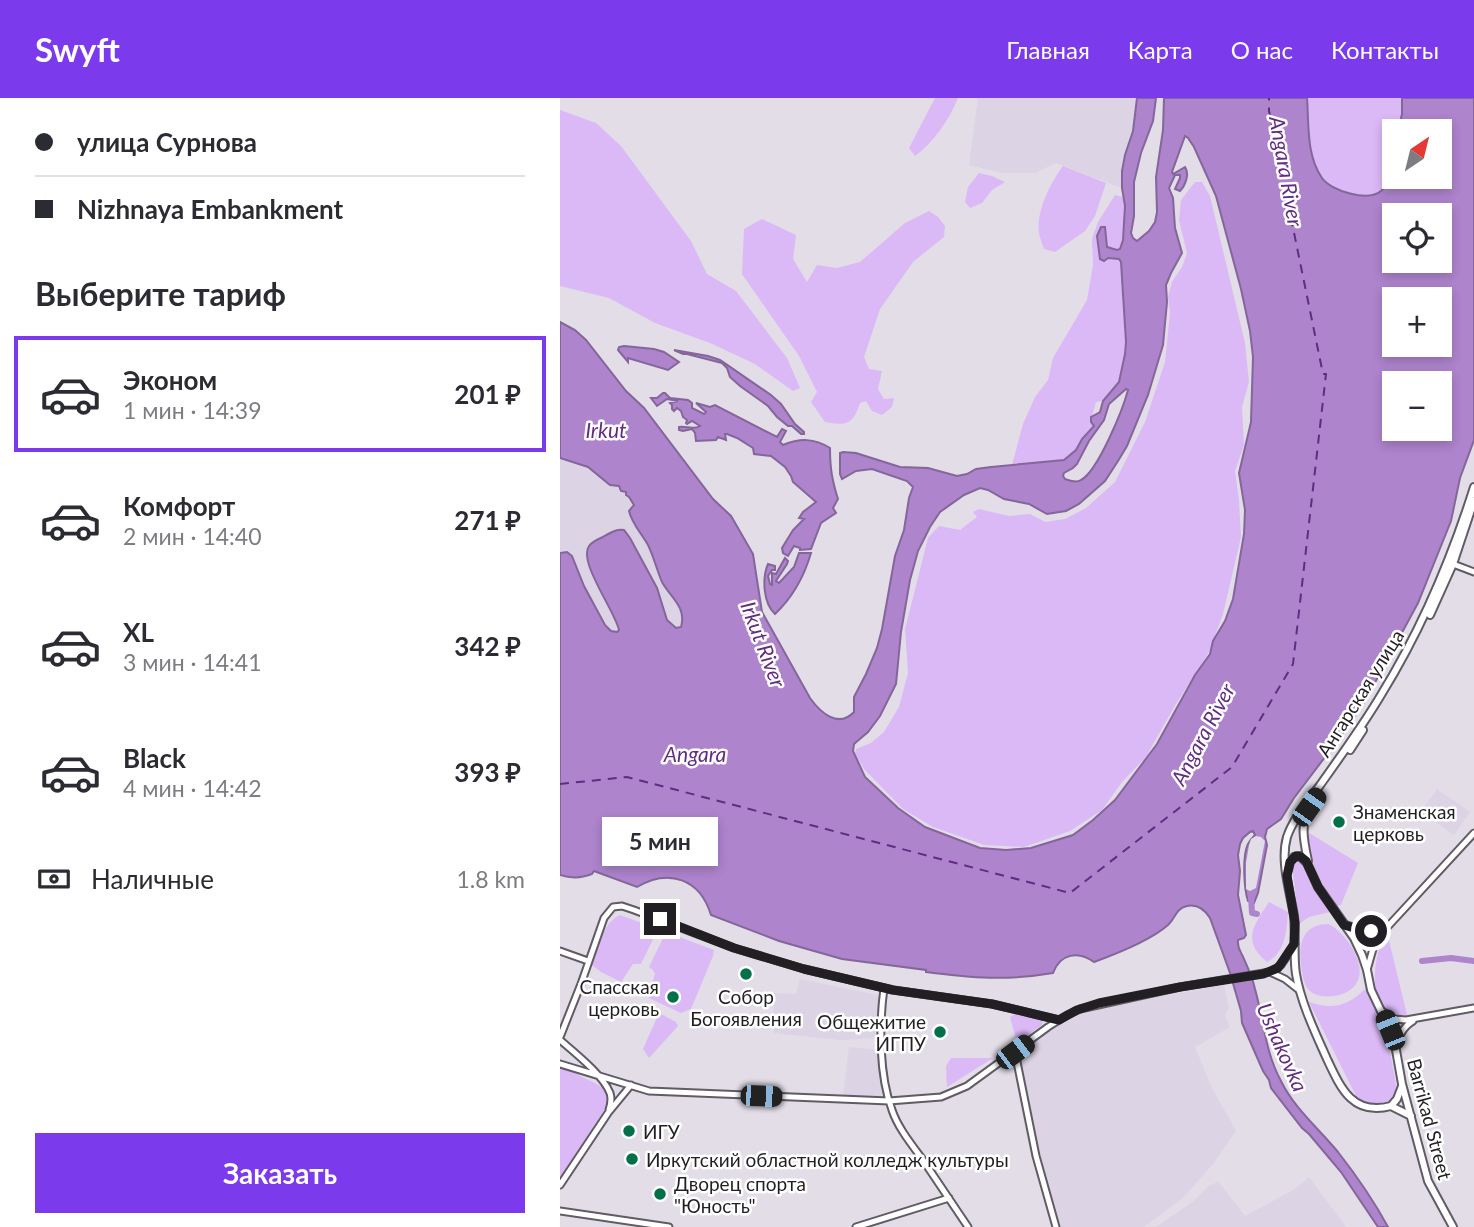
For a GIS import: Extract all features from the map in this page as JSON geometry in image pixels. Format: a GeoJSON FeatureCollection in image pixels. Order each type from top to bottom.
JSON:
{"type":"FeatureCollection","features":[{"type":"Feature","properties":{"kind":"main road"},"geometry":{"type":"LineString","coordinates":[[1450,564],[1474,487]]}},
{"type":"Feature","properties":{"kind":"main road"},"geometry":{"type":"LineString","coordinates":[[1450,564],[1474,501]]}},
{"type":"Feature","properties":{"kind":"main road"},"geometry":{"type":"LineString","coordinates":[[1450,564],[1474,572]]}},
{"type":"Feature","properties":{"kind":"main road","name":"Ангарская улица"},"geometry":{"type":"LineString","coordinates":[[1342,922],[1318,887],[1309,866],[1303,832],[1304,818],[1385,696],[1433,609],[1450,564]]}},
{"type":"Feature","properties":{"kind":"main road","name":"Ангарская улица"},"geometry":{"type":"LineString","coordinates":[[1391,1105],[1370,1109],[1359,1105],[1339,1084],[1327,1060],[1300,991],[1296,973],[1295,923],[1285,852],[1291,827],[1381,695],[1416,634],[1450,564]]}},
{"type":"Feature","properties":{"kind":"main road"},"geometry":{"type":"LineString","coordinates":[[1342,922],[1361,930],[1384,927],[1432,881],[1474,834]]}},
{"type":"Feature","properties":{"kind":"main road"},"geometry":{"type":"LineString","coordinates":[[1287,876],[1294,857],[1303,858],[1309,866]]}},
{"type":"Feature","properties":{"kind":"main road"},"geometry":{"type":"LineString","coordinates":[[608,1113],[611,1097],[609,1092],[597,1075],[560,1038],[604,918],[613,907],[630,908],[781,963],[884,988],[957,998],[1059,1020]]}},
{"type":"Feature","properties":{"kind":"main road"},"geometry":{"type":"LineString","coordinates":[[1368,973],[1373,949],[1393,920]]}},
{"type":"Feature","properties":{"kind":"main road","name":"Barrikad Street"},"geometry":{"type":"LineString","coordinates":[[1342,922],[1359,948],[1371,990],[1396,1050],[1402,1084],[1428,1181],[1453,1227]]}},
{"type":"Feature","properties":{"kind":"main road"},"geometry":{"type":"LineString","coordinates":[[560,1064],[649,1091],[889,1101],[941,1097],[975,1081],[1077,1010],[1099,1003],[1266,973],[1281,965],[1294,944]]}},
{"type":"Feature","properties":{"kind":"main road"},"geometry":{"type":"LineString","coordinates":[[560,951],[588,961]]}},
{"type":"Feature","properties":{"kind":"main road"},"geometry":{"type":"LineString","coordinates":[[1266,973],[1285,979],[1300,991]]}},
{"type":"Feature","properties":{"kind":"main road"},"geometry":{"type":"LineString","coordinates":[[884,988],[880,1031],[886,1091],[893,1113],[968,1227]]}},
{"type":"Feature","properties":{"kind":"main road"},"geometry":{"type":"LineString","coordinates":[[1382,1011],[1399,1020],[1474,1008]]}},
{"type":"Feature","properties":{"kind":"main road"},"geometry":{"type":"LineString","coordinates":[[1396,1050],[1405,1027],[1419,1018]]}},
{"type":"Feature","properties":{"kind":"main road"},"geometry":{"type":"LineString","coordinates":[[1015,1052],[1036,1156],[1056,1227]]}},
{"type":"Feature","properties":{"kind":"main road"},"geometry":{"type":"LineString","coordinates":[[1402,1084],[1397,1099],[1391,1105],[1411,1116]]}},
{"type":"Feature","properties":{"kind":"main road"},"geometry":{"type":"LineString","coordinates":[[560,1185],[608,1113],[631,1085]]}},
{"type":"Feature","properties":{"kind":"main road"},"geometry":{"type":"LineString","coordinates":[[856,1227],[949,1198]]}},
{"type":"Feature","properties":{"kind":"main road"},"geometry":{"type":"LineString","coordinates":[[560,1211],[669,1227]]}},
{"type":"Feature","properties":{"kind":"shaded area"},"geometry":{"type":"Polygon","coordinates":[[[935,98],[958,98],[940,130],[915,156],[909,148],[935,98]]]}},
{"type":"Feature","properties":{"kind":"shaded area"},"geometry":{"type":"Polygon","coordinates":[[[978,98],[1137,98],[1133,131],[1123,165],[1122,188],[1056,163],[1035,173],[1002,173],[969,165],[978,98]]]}},
{"type":"Feature","properties":{"kind":"shaded area"},"geometry":{"type":"Polygon","coordinates":[[[1307,98],[1402,98],[1401,119],[1382,119],[1382,189],[1371,196],[1344,192],[1324,181],[1313,158],[1307,98]]]}},
{"type":"Feature","properties":{"kind":"shaded area"},"geometry":{"type":"Polygon","coordinates":[[[560,110],[596,123],[621,146],[691,241],[707,274],[736,291],[787,358],[800,388],[793,391],[755,364],[710,343],[655,323],[609,298],[560,286],[560,110]]]}},
{"type":"Feature","properties":{"kind":"shaded area"},"geometry":{"type":"Polygon","coordinates":[[[1063,166],[1106,183],[1095,216],[1085,231],[1055,252],[1044,249],[1039,224],[1045,197],[1063,166]]]}},
{"type":"Feature","properties":{"kind":"shaded area"},"geometry":{"type":"Polygon","coordinates":[[[979,173],[1005,182],[992,190],[982,203],[970,208],[965,202],[968,187],[979,173]]]}},
{"type":"Feature","properties":{"kind":"shaded area"},"geometry":{"type":"Polygon","coordinates":[[[1195,182],[1202,182],[1210,196],[1245,343],[1249,382],[1242,407],[1244,445],[1235,471],[1241,537],[1223,614],[1209,652],[1146,757],[1122,782],[1102,810],[1070,831],[1024,847],[984,845],[933,827],[903,809],[864,769],[855,754],[856,749],[871,743],[884,732],[899,707],[908,673],[905,629],[928,538],[939,526],[960,530],[977,517],[973,512],[979,509],[1009,516],[1030,514],[1045,522],[1065,519],[1086,508],[1115,482],[1145,422],[1165,362],[1170,312],[1168,297],[1172,282],[1187,253],[1179,220],[1181,200],[1195,182]]]}},
{"type":"Feature","properties":{"kind":"shaded area"},"geometry":{"type":"Polygon","coordinates":[[[1115,195],[1123,197],[1124,202],[1120,249],[1107,247],[1107,236],[1101,227],[1097,236],[1100,259],[1119,259],[1121,262],[1126,342],[1119,382],[1105,400],[1096,402],[1091,420],[1094,426],[1076,450],[1064,460],[1012,465],[1023,424],[1035,397],[1048,380],[1053,358],[1087,300],[1093,265],[1092,239],[1098,222],[1115,195]]]}},
{"type":"Feature","properties":{"kind":"shaded area"},"geometry":{"type":"Polygon","coordinates":[[[929,211],[945,226],[944,237],[913,262],[880,309],[864,357],[869,369],[882,371],[878,389],[884,399],[894,398],[892,407],[882,415],[872,411],[866,401],[860,403],[855,416],[848,422],[825,422],[811,402],[817,392],[799,356],[742,274],[744,229],[762,219],[796,235],[793,259],[807,282],[817,265],[837,268],[860,262],[905,223],[929,211]]]}},
{"type":"Feature","properties":{"kind":"shaded area"},"geometry":{"type":"Polygon","coordinates":[[[560,458],[588,467],[610,485],[619,487],[629,497],[634,505],[629,511],[631,518],[647,544],[661,581],[679,604],[683,620],[681,627],[675,627],[667,620],[657,588],[630,538],[624,530],[619,529],[607,534],[587,549],[589,568],[594,581],[619,630],[611,631],[605,625],[571,554],[560,553],[560,458]]]}},
{"type":"Feature","properties":{"kind":"shaded area"},"geometry":{"type":"Polygon","coordinates":[[[1437,789],[1470,812],[1454,835],[1421,812],[1437,789]]]}},
{"type":"Feature","properties":{"kind":"shaded area"},"geometry":{"type":"Polygon","coordinates":[[[1306,831],[1358,863],[1341,905],[1336,906],[1320,880],[1306,831]]]}},
{"type":"Feature","properties":{"kind":"shaded area"},"geometry":{"type":"Polygon","coordinates":[[[1299,860],[1330,912],[1309,917],[1299,924],[1292,864],[1299,860]]]}},
{"type":"Feature","properties":{"kind":"shaded area"},"geometry":{"type":"Polygon","coordinates":[[[1269,902],[1288,912],[1286,934],[1281,947],[1267,962],[1254,947],[1252,939],[1255,925],[1269,902]]]}},
{"type":"Feature","properties":{"kind":"shaded area"},"geometry":{"type":"Polygon","coordinates":[[[620,915],[658,929],[641,964],[633,964],[621,982],[592,965],[605,930],[620,915]]]}},
{"type":"Feature","properties":{"kind":"shaded area"},"geometry":{"type":"Polygon","coordinates":[[[1329,924],[1352,947],[1360,968],[1359,978],[1354,986],[1335,996],[1318,995],[1309,990],[1303,979],[1300,957],[1302,942],[1308,931],[1313,927],[1329,924]]]}},
{"type":"Feature","properties":{"kind":"shaded area"},"geometry":{"type":"Polygon","coordinates":[[[666,932],[714,950],[691,1009],[681,1013],[649,998],[648,995],[655,974],[649,967],[666,932]]]}},
{"type":"Feature","properties":{"kind":"shaded area"},"geometry":{"type":"Polygon","coordinates":[[[1387,932],[1407,1015],[1393,1014],[1384,1007],[1378,997],[1375,984],[1377,955],[1387,932]]]}},
{"type":"Feature","properties":{"kind":"shaded area"},"geometry":{"type":"Polygon","coordinates":[[[800,979],[877,995],[879,999],[875,1038],[840,1040],[774,1033],[774,993],[796,994],[800,979]]]}},
{"type":"Feature","properties":{"kind":"shaded area"},"geometry":{"type":"Polygon","coordinates":[[[1224,985],[1229,1008],[1225,1015],[1230,1027],[1195,1047],[1212,1088],[1236,1131],[1212,1165],[1184,1197],[1144,1227],[1061,1227],[1047,1187],[1020,1059],[1024,1053],[1041,1037],[1078,1014],[1224,985]]]}},
{"type":"Feature","properties":{"kind":"shaded area"},"geometry":{"type":"Polygon","coordinates":[[[1365,989],[1379,1014],[1396,1085],[1392,1101],[1378,1105],[1357,1098],[1309,1002],[1325,1006],[1339,1005],[1365,989]]]}},
{"type":"Feature","properties":{"kind":"shaded area"},"geometry":{"type":"Polygon","coordinates":[[[659,1013],[676,1022],[678,1026],[649,1058],[643,1049],[659,1013]]]}},
{"type":"Feature","properties":{"kind":"shaded area"},"geometry":{"type":"Polygon","coordinates":[[[1015,1014],[1041,1020],[1042,1025],[1021,1040],[1016,1039],[1010,1017],[1015,1014]]]}},
{"type":"Feature","properties":{"kind":"shaded area"},"geometry":{"type":"Polygon","coordinates":[[[849,1047],[879,1050],[882,1098],[843,1096],[849,1047]]]}},
{"type":"Feature","properties":{"kind":"shaded area"},"geometry":{"type":"Polygon","coordinates":[[[951,1058],[993,1058],[947,1087],[946,1066],[951,1058]]]}},
{"type":"Feature","properties":{"kind":"shaded area"},"geometry":{"type":"Polygon","coordinates":[[[560,1068],[603,1088],[608,1097],[604,1110],[560,1178],[560,1068]]]}},
{"type":"Feature","properties":{"kind":"shaded area"},"geometry":{"type":"Polygon","coordinates":[[[1309,1177],[1346,1227],[1156,1227],[1218,1181],[1245,1216],[1295,1189],[1309,1177]]]}},
{"type":"Feature","properties":{"kind":"water","name":"Angara"},"geometry":{"type":"Polygon","coordinates":[[[1137,98],[1156,98],[1153,121],[1134,182],[1131,233],[1137,241],[1149,231],[1157,212],[1156,177],[1163,130],[1164,98],[1307,98],[1311,149],[1322,178],[1341,191],[1368,195],[1382,189],[1452,189],[1452,119],[1401,119],[1402,98],[1474,98],[1474,440],[1460,478],[1451,521],[1418,603],[1365,701],[1281,819],[1267,829],[1267,845],[1254,903],[1248,901],[1244,873],[1246,849],[1255,835],[1253,831],[1243,838],[1238,855],[1238,895],[1246,935],[1238,940],[1238,946],[1253,981],[1268,1048],[1276,1070],[1286,1091],[1345,1161],[1388,1227],[1378,1227],[1341,1172],[1271,1088],[1242,1023],[1230,973],[1210,918],[1197,907],[1183,907],[1168,925],[1152,936],[1094,962],[1076,955],[1065,958],[1053,973],[1005,978],[974,977],[842,959],[779,941],[711,915],[699,893],[682,880],[661,878],[637,887],[594,871],[580,877],[560,875],[560,553],[567,552],[572,556],[584,586],[605,625],[611,631],[617,632],[619,630],[616,622],[588,563],[587,553],[589,546],[595,541],[618,530],[624,530],[657,588],[667,620],[676,628],[681,627],[682,614],[662,582],[648,545],[632,520],[629,511],[634,505],[626,492],[621,491],[619,486],[610,485],[588,467],[560,458],[560,322],[586,340],[626,391],[644,408],[713,499],[731,516],[753,554],[762,612],[810,698],[830,717],[842,719],[854,712],[854,697],[877,648],[895,556],[904,530],[913,487],[907,481],[872,469],[856,471],[842,479],[840,453],[856,453],[900,467],[928,468],[957,476],[976,469],[1064,460],[1076,450],[1094,426],[1091,417],[1100,412],[1103,401],[1119,382],[1125,354],[1121,262],[1119,259],[1100,259],[1097,236],[1101,227],[1105,227],[1107,247],[1120,249],[1125,206],[1122,171],[1133,131],[1137,98]],[[1185,136],[1173,174],[1185,167],[1187,173],[1180,191],[1175,189],[1180,175],[1175,175],[1169,188],[1182,253],[1166,285],[1163,345],[1148,395],[1127,446],[1105,481],[1079,504],[1066,511],[1047,514],[1029,504],[1004,499],[980,488],[964,495],[940,512],[918,551],[910,580],[896,684],[880,716],[854,744],[853,751],[865,777],[898,808],[925,827],[980,848],[1031,848],[1073,835],[1115,800],[1157,744],[1195,675],[1210,654],[1213,641],[1225,621],[1233,599],[1244,534],[1245,510],[1239,473],[1251,422],[1253,357],[1250,331],[1216,196],[1194,147],[1185,136]],[[1128,390],[1109,404],[1104,420],[1077,464],[1064,473],[1065,479],[1075,482],[1081,480],[1095,465],[1128,390]]]}},
{"type":"Feature","properties":{"kind":"water"},"geometry":{"type":"Polygon","coordinates":[[[624,346],[654,349],[679,362],[668,370],[628,358],[628,362],[618,350],[624,346]]]}},
{"type":"Feature","properties":{"kind":"water"},"geometry":{"type":"Polygon","coordinates":[[[674,350],[720,360],[771,395],[804,434],[788,426],[768,406],[740,386],[730,377],[722,363],[674,350]]]}},
{"type":"Feature","properties":{"kind":"water"},"geometry":{"type":"Polygon","coordinates":[[[663,393],[670,398],[688,400],[692,403],[692,408],[704,414],[706,412],[696,403],[710,407],[715,405],[777,437],[782,429],[786,431],[780,442],[783,445],[807,440],[830,448],[838,499],[833,508],[836,513],[821,523],[811,549],[800,550],[794,546],[788,556],[783,553],[782,548],[793,530],[804,519],[799,518],[816,502],[793,482],[785,467],[771,456],[754,454],[753,448],[727,434],[726,440],[718,437],[716,440],[696,441],[692,429],[679,430],[679,427],[700,426],[692,421],[687,424],[681,411],[672,409],[670,403],[678,401],[667,399],[657,406],[651,398],[657,398],[663,393]]]}},
{"type":"Feature","properties":{"kind":"water"},"geometry":{"type":"Polygon","coordinates":[[[799,553],[811,553],[797,586],[775,614],[768,604],[765,590],[768,564],[775,566],[775,570],[768,576],[772,585],[772,573],[776,574],[785,558],[788,561],[776,581],[779,583],[794,567],[799,553]]]}},
{"type":"Feature","properties":{"kind":"pier"},"geometry":{"type":"Polygon","coordinates":[[[1256,836],[1265,841],[1256,888],[1250,891],[1246,889],[1246,863],[1251,839],[1256,836]]]}},
{"type":"Feature","properties":{"kind":"waterway"},"geometry":{"type":"LineString","coordinates":[[1251,896],[1252,913],[1257,914]]}},
{"type":"Feature","properties":{"kind":"waterway"},"geometry":{"type":"LineString","coordinates":[[1422,961],[1451,958],[1474,961]]}},
{"type":"Feature","properties":{"kind":"ferry route"},"geometry":{"type":"LineString","coordinates":[[560,784],[627,777],[1070,893],[1232,767],[1293,664],[1326,374],[1323,374],[1269,111],[1269,98]]}},
{"type":"Feature","properties":{"kind":"place","name":"Знаменская церковь"},"geometry":{"type":"Point","coordinates":[1339,822]}},
{"type":"Feature","properties":{"kind":"place","name":"Собор Богоявления"},"geometry":{"type":"Point","coordinates":[746,974]}},
{"type":"Feature","properties":{"kind":"place","name":"Спасская церковь"},"geometry":{"type":"Point","coordinates":[673,997]}},
{"type":"Feature","properties":{"kind":"place","name":"Общежитие ИГПУ"},"geometry":{"type":"Point","coordinates":[940,1032]}},
{"type":"Feature","properties":{"kind":"place","name":"ИГУ"},"geometry":{"type":"Point","coordinates":[629,1131]}},
{"type":"Feature","properties":{"kind":"place","name":"Иркутский областной колледж культуры"},"geometry":{"type":"Point","coordinates":[632,1159]}},
{"type":"Feature","properties":{"kind":"place","name":"Дворец спорта \"Юность\""},"geometry":{"type":"Point","coordinates":[660,1194]}},
{"type":"Feature","properties":{"kind":"route"},"geometry":{"type":"LineString","coordinates":[[660,919],[734,948],[804,969],[893,990],[992,1004],[1059,1020],[1077,1010],[1099,1003],[1263,974],[1278,968],[1294,944],[1295,923],[1287,876],[1290,862],[1296,856],[1306,861],[1318,887],[1344,925],[1371,931]]}},
{"type":"Feature","properties":{"kind":"water label","name":"Angara River"},"geometry":{"type":"Point","coordinates":[1287,171]}},
{"type":"Feature","properties":{"kind":"water label","name":"Irkut"},"geometry":{"type":"Point","coordinates":[606,429]}},
{"type":"Feature","properties":{"kind":"water label","name":"Irkut River"},"geometry":{"type":"Point","coordinates":[764,644]}},
{"type":"Feature","properties":{"kind":"water label","name":"Angara River"},"geometry":{"type":"Point","coordinates":[1202,734]}},
{"type":"Feature","properties":{"kind":"water label","name":"Ushakovka"},"geometry":{"type":"Point","coordinates":[1283,1047]}}]}
